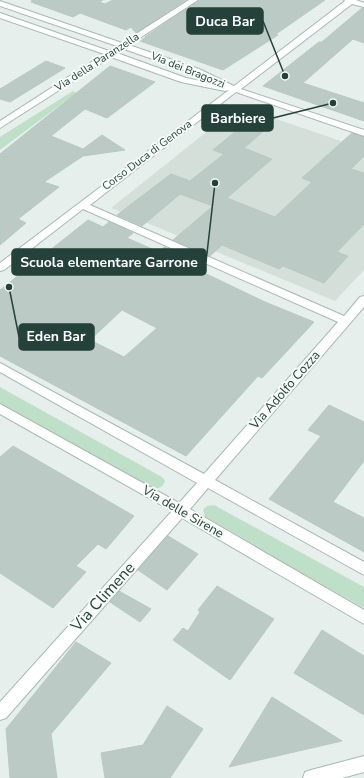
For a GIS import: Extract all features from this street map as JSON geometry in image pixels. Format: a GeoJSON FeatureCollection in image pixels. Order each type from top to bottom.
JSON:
{"type":"FeatureCollection","features":[{"type":"Feature","properties":{"kind":"street","name":"Via della Paranzella"},"geometry":{"type":"LineString","coordinates":[[0,125],[194,0]]}},
{"type":"Feature","properties":{"kind":"street"},"geometry":{"type":"LineString","coordinates":[[350,0],[364,5]]}},
{"type":"Feature","properties":{"kind":"street","name":"Corso Duca di Genova"},"geometry":{"type":"LineString","coordinates":[[0,268],[350,0]]}},
{"type":"Feature","properties":{"kind":"street","name":"Via dei Bragozzi"},"geometry":{"type":"LineString","coordinates":[[0,3],[200,72],[234,89]]}},
{"type":"Feature","properties":{"kind":"street","name":"Via dei Bragozzi"},"geometry":{"type":"LineString","coordinates":[[0,16],[194,83],[234,89]]}},
{"type":"Feature","properties":{"kind":"street"},"geometry":{"type":"LineString","coordinates":[[234,89],[364,133]]}},
{"type":"Feature","properties":{"kind":"street"},"geometry":{"type":"LineString","coordinates":[[82,205],[346,321]]}},
{"type":"Feature","properties":{"kind":"street","name":"Via Adolfo Cozza"},"geometry":{"type":"LineString","coordinates":[[206,481],[364,300]]}},
{"type":"Feature","properties":{"kind":"street"},"geometry":{"type":"LineString","coordinates":[[0,367],[364,569]]}},
{"type":"Feature","properties":{"kind":"street","name":"Via delle Sirene"},"geometry":{"type":"LineString","coordinates":[[0,408],[181,510],[364,618]]}},
{"type":"Feature","properties":{"kind":"street","name":"Via Climene"},"geometry":{"type":"LineString","coordinates":[[0,713],[206,481]]}},
{"type":"Feature","properties":{"kind":"street"},"geometry":{"type":"LineString","coordinates":[[311,778],[364,764]]}},
{"type":"Feature","properties":{"kind":"shaded area"},"geometry":{"type":"Polygon","coordinates":[[[239,106],[364,149],[364,270],[335,301],[111,208],[239,106]]]}},
{"type":"Feature","properties":{"kind":"green space"},"geometry":{"type":"Polygon","coordinates":[[[73,91],[76,93],[0,150],[0,137],[73,91]]]}},
{"type":"Feature","properties":{"kind":"green space"},"geometry":{"type":"Polygon","coordinates":[[[0,387],[162,477],[165,481],[163,485],[159,488],[153,488],[0,403],[0,387]]]}},
{"type":"Feature","properties":{"kind":"green space"},"geometry":{"type":"Polygon","coordinates":[[[214,505],[364,587],[364,608],[211,522],[205,517],[203,510],[207,506],[214,505]]]}},
{"type":"Feature","properties":{"kind":"building"},"geometry":{"type":"Polygon","coordinates":[[[32,0],[103,0],[99,2],[105,4],[113,0],[186,0],[136,33],[131,27],[126,30],[80,13],[73,17],[31,2],[32,0]]]}},
{"type":"Feature","properties":{"kind":"building"},"geometry":{"type":"Polygon","coordinates":[[[199,0],[325,0],[276,34],[278,35],[223,70],[140,41],[199,0]]]}},
{"type":"Feature","properties":{"kind":"building"},"geometry":{"type":"Polygon","coordinates":[[[362,8],[364,8],[364,43],[353,39],[303,83],[364,103],[364,121],[263,86],[319,42],[322,42],[362,8]]]}},
{"type":"Feature","properties":{"kind":"building"},"geometry":{"type":"Polygon","coordinates":[[[46,61],[65,68],[10,102],[0,99],[0,89],[46,61]]]}},
{"type":"Feature","properties":{"kind":"building"},"geometry":{"type":"Polygon","coordinates":[[[110,66],[155,82],[107,118],[85,109],[51,136],[83,149],[102,135],[125,150],[83,156],[44,182],[59,187],[18,219],[26,223],[0,245],[0,154],[110,66]]]}},
{"type":"Feature","properties":{"kind":"building"},"geometry":{"type":"Polygon","coordinates":[[[223,104],[274,122],[244,148],[272,159],[227,198],[275,217],[312,182],[302,178],[352,133],[364,137],[364,156],[351,169],[364,173],[364,224],[337,252],[348,256],[324,283],[283,266],[279,269],[222,245],[210,256],[173,240],[213,206],[180,194],[142,226],[117,215],[171,174],[190,181],[224,154],[213,150],[242,126],[218,116],[223,104]]]}},
{"type":"Feature","properties":{"kind":"building"},"geometry":{"type":"Polygon","coordinates":[[[88,220],[103,227],[109,222],[133,233],[127,238],[159,252],[164,247],[202,263],[196,269],[265,302],[314,322],[262,378],[258,376],[186,456],[0,356],[0,290],[88,220]],[[122,310],[90,340],[124,357],[157,328],[122,310]]]}},
{"type":"Feature","properties":{"kind":"building"},"geometry":{"type":"Polygon","coordinates":[[[329,405],[364,422],[364,461],[333,502],[364,518],[364,552],[269,499],[321,436],[308,430],[329,405]]]}},
{"type":"Feature","properties":{"kind":"building"},"geometry":{"type":"Polygon","coordinates":[[[13,446],[134,516],[106,549],[98,544],[76,566],[86,572],[53,608],[0,573],[0,457],[13,446]]]}},
{"type":"Feature","properties":{"kind":"building"},"geometry":{"type":"Polygon","coordinates":[[[168,536],[198,554],[167,590],[138,570],[168,536]]]}},
{"type":"Feature","properties":{"kind":"building"},"geometry":{"type":"Polygon","coordinates":[[[217,586],[274,619],[230,680],[173,640],[183,628],[188,631],[200,612],[198,610],[217,586]]]}},
{"type":"Feature","properties":{"kind":"building"},"geometry":{"type":"Polygon","coordinates":[[[119,591],[151,609],[140,622],[110,602],[119,591]]]}},
{"type":"Feature","properties":{"kind":"building"},"geometry":{"type":"Polygon","coordinates":[[[322,630],[364,656],[364,715],[294,673],[322,630]]]}},
{"type":"Feature","properties":{"kind":"building"},"geometry":{"type":"Polygon","coordinates":[[[76,642],[111,663],[51,734],[57,778],[10,778],[6,729],[76,642]]]}},
{"type":"Feature","properties":{"kind":"building"},"geometry":{"type":"Polygon","coordinates":[[[272,697],[342,741],[229,767],[272,697]]]}},
{"type":"Feature","properties":{"kind":"building"},"geometry":{"type":"Polygon","coordinates":[[[167,706],[203,729],[170,778],[105,778],[101,753],[143,745],[167,706]]]}},
{"type":"Feature","properties":{"kind":"place","name":"Duca Bar"},"geometry":{"type":"Point","coordinates":[285,76]}},
{"type":"Feature","properties":{"kind":"place","name":"Barbiere"},"geometry":{"type":"Point","coordinates":[333,103]}},
{"type":"Feature","properties":{"kind":"place","name":"Scuola elementare Garrone"},"geometry":{"type":"Point","coordinates":[215,183]}},
{"type":"Feature","properties":{"kind":"place","name":"Eden Bar"},"geometry":{"type":"Point","coordinates":[9,287]}}]}
